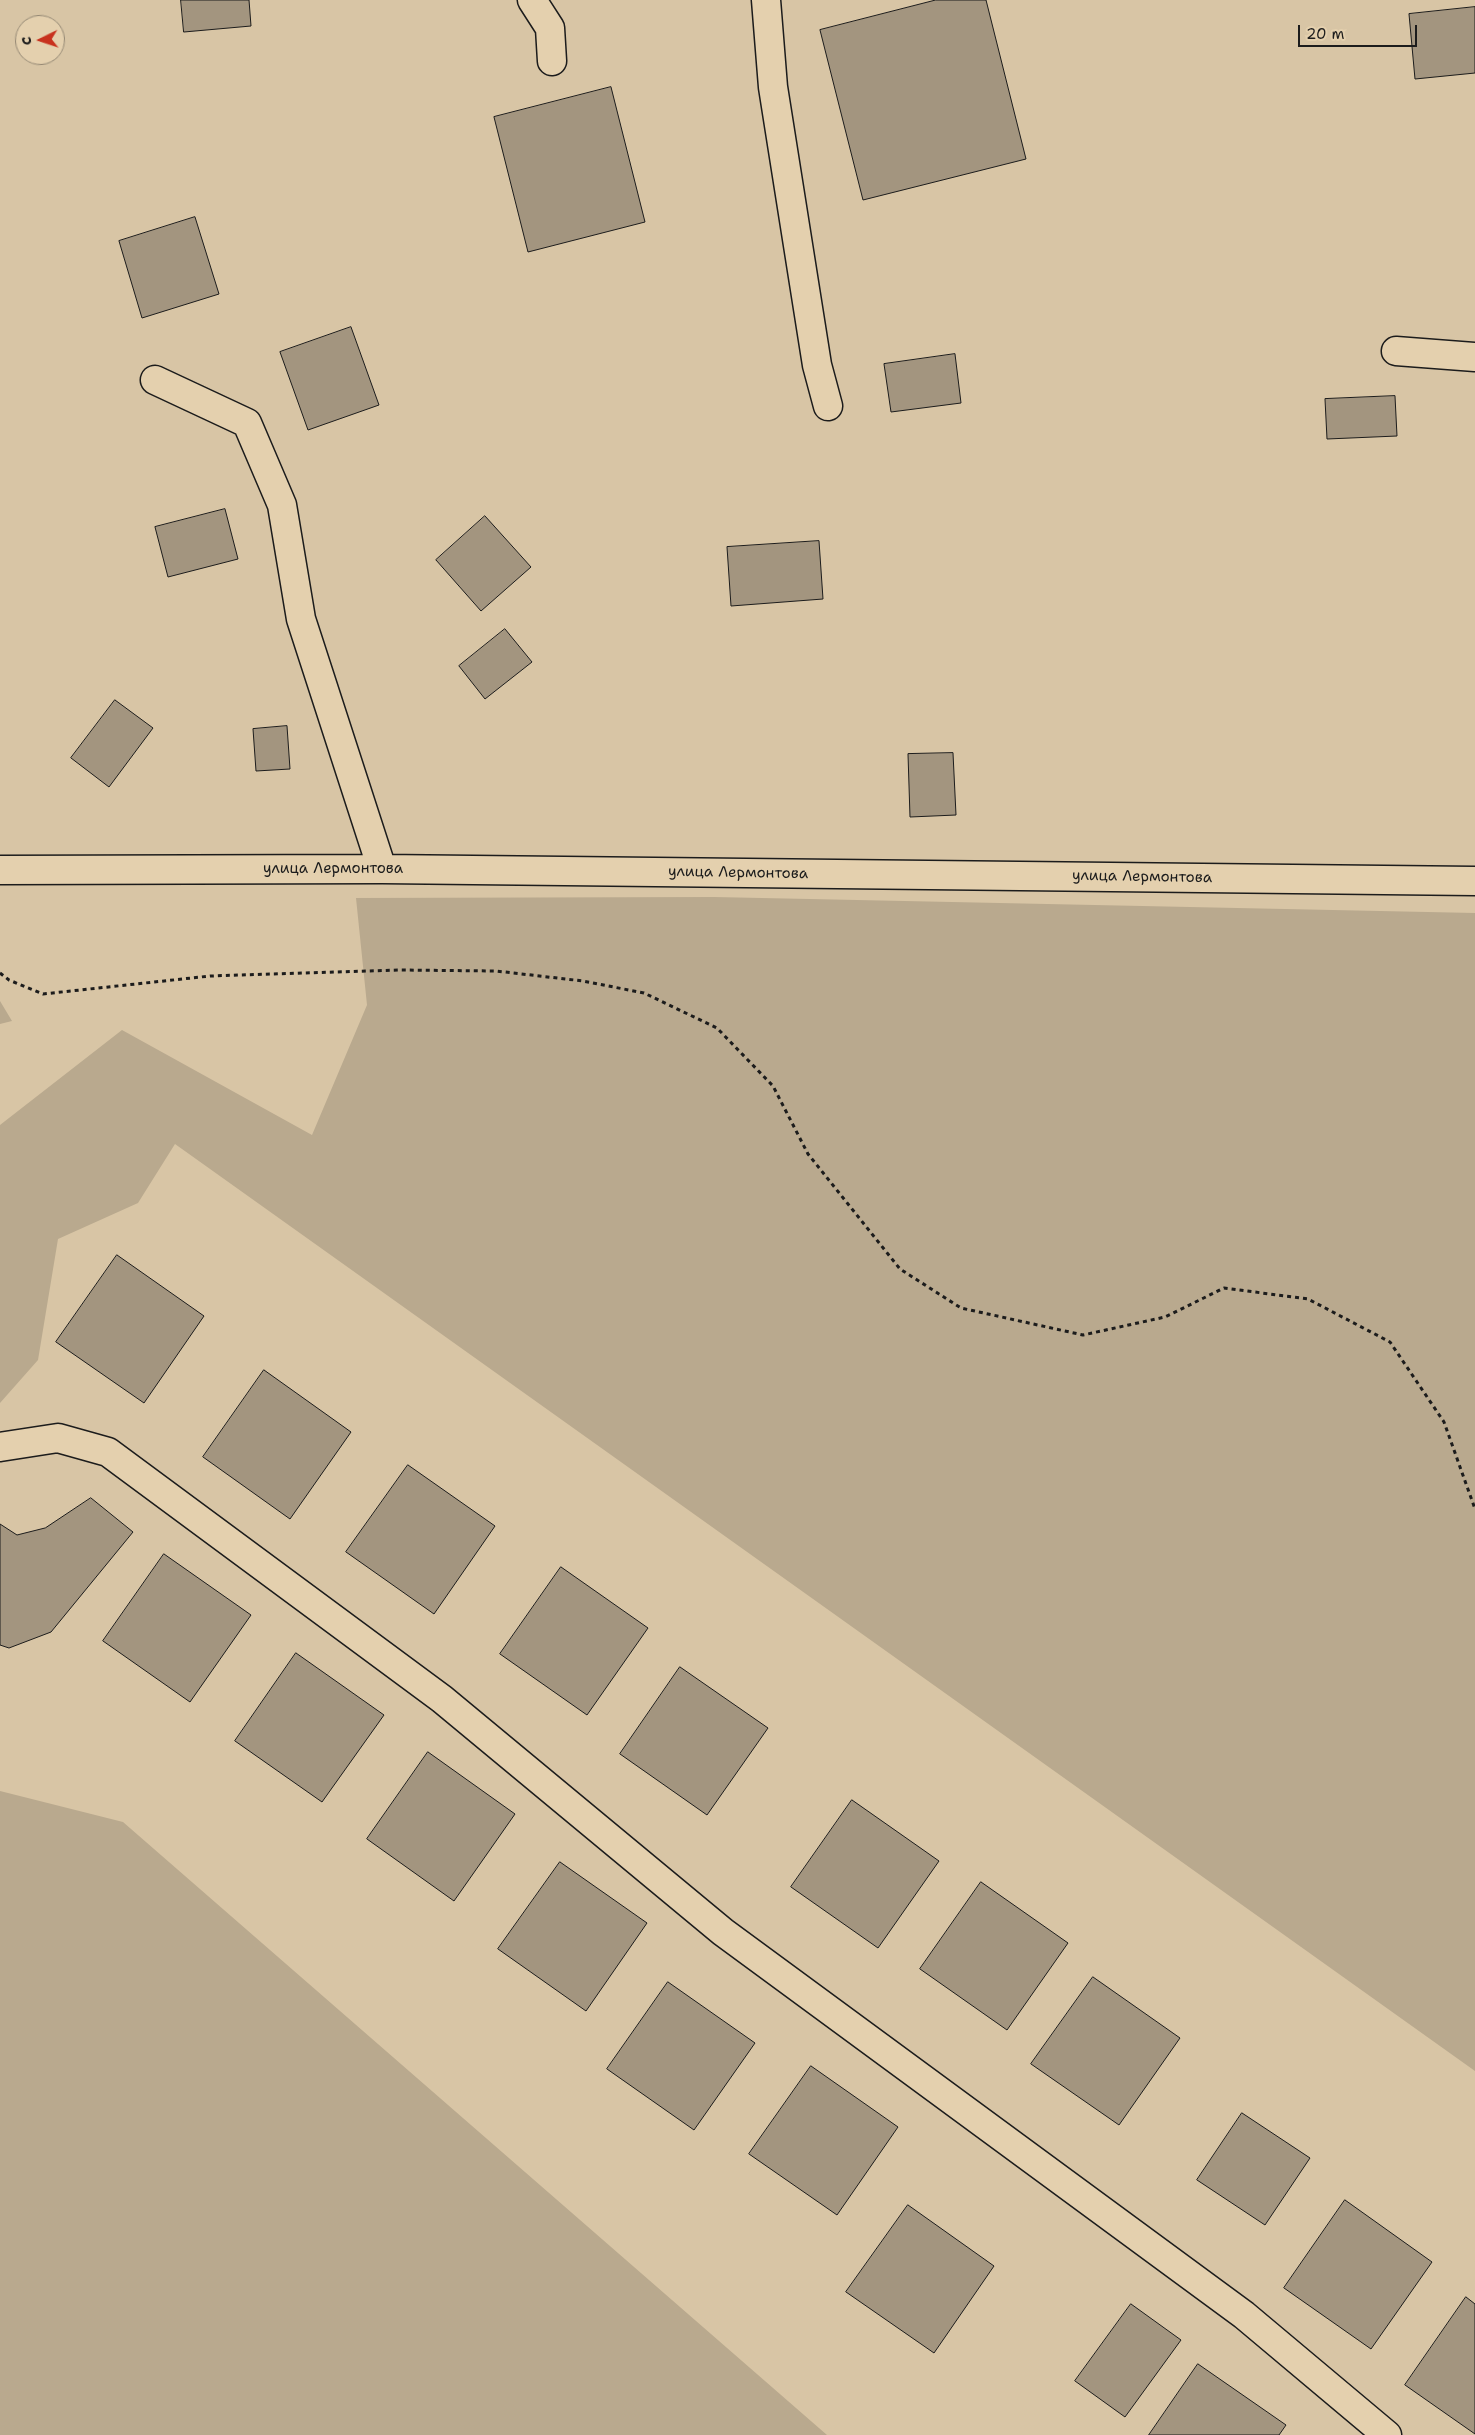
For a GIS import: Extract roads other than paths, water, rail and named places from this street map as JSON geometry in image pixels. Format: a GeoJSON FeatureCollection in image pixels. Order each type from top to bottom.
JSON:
{"type":"FeatureCollection","features":[{"type":"Feature","properties":{"kind":"street"},"geometry":{"type":"LineString","coordinates":[[532,0],[550,28],[552,61]]}},
{"type":"Feature","properties":{"kind":"street"},"geometry":{"type":"LineString","coordinates":[[766,0],[773,87],[817,365],[828,406]]}},
{"type":"Feature","properties":{"kind":"street"},"geometry":{"type":"LineString","coordinates":[[1396,351],[1475,357]]}},
{"type":"Feature","properties":{"kind":"street"},"geometry":{"type":"LineString","coordinates":[[155,380],[247,423],[282,505],[301,619],[382,869]]}},
{"type":"Feature","properties":{"kind":"street","name":"улица Лермонтова"},"geometry":{"type":"LineString","coordinates":[[0,870],[382,869],[1475,881]]}},
{"type":"Feature","properties":{"kind":"street"},"geometry":{"type":"LineString","coordinates":[[0,1447],[58,1438],[108,1452],[442,1699],[723,1932],[1244,2315],[1387,2435]]}}]}
